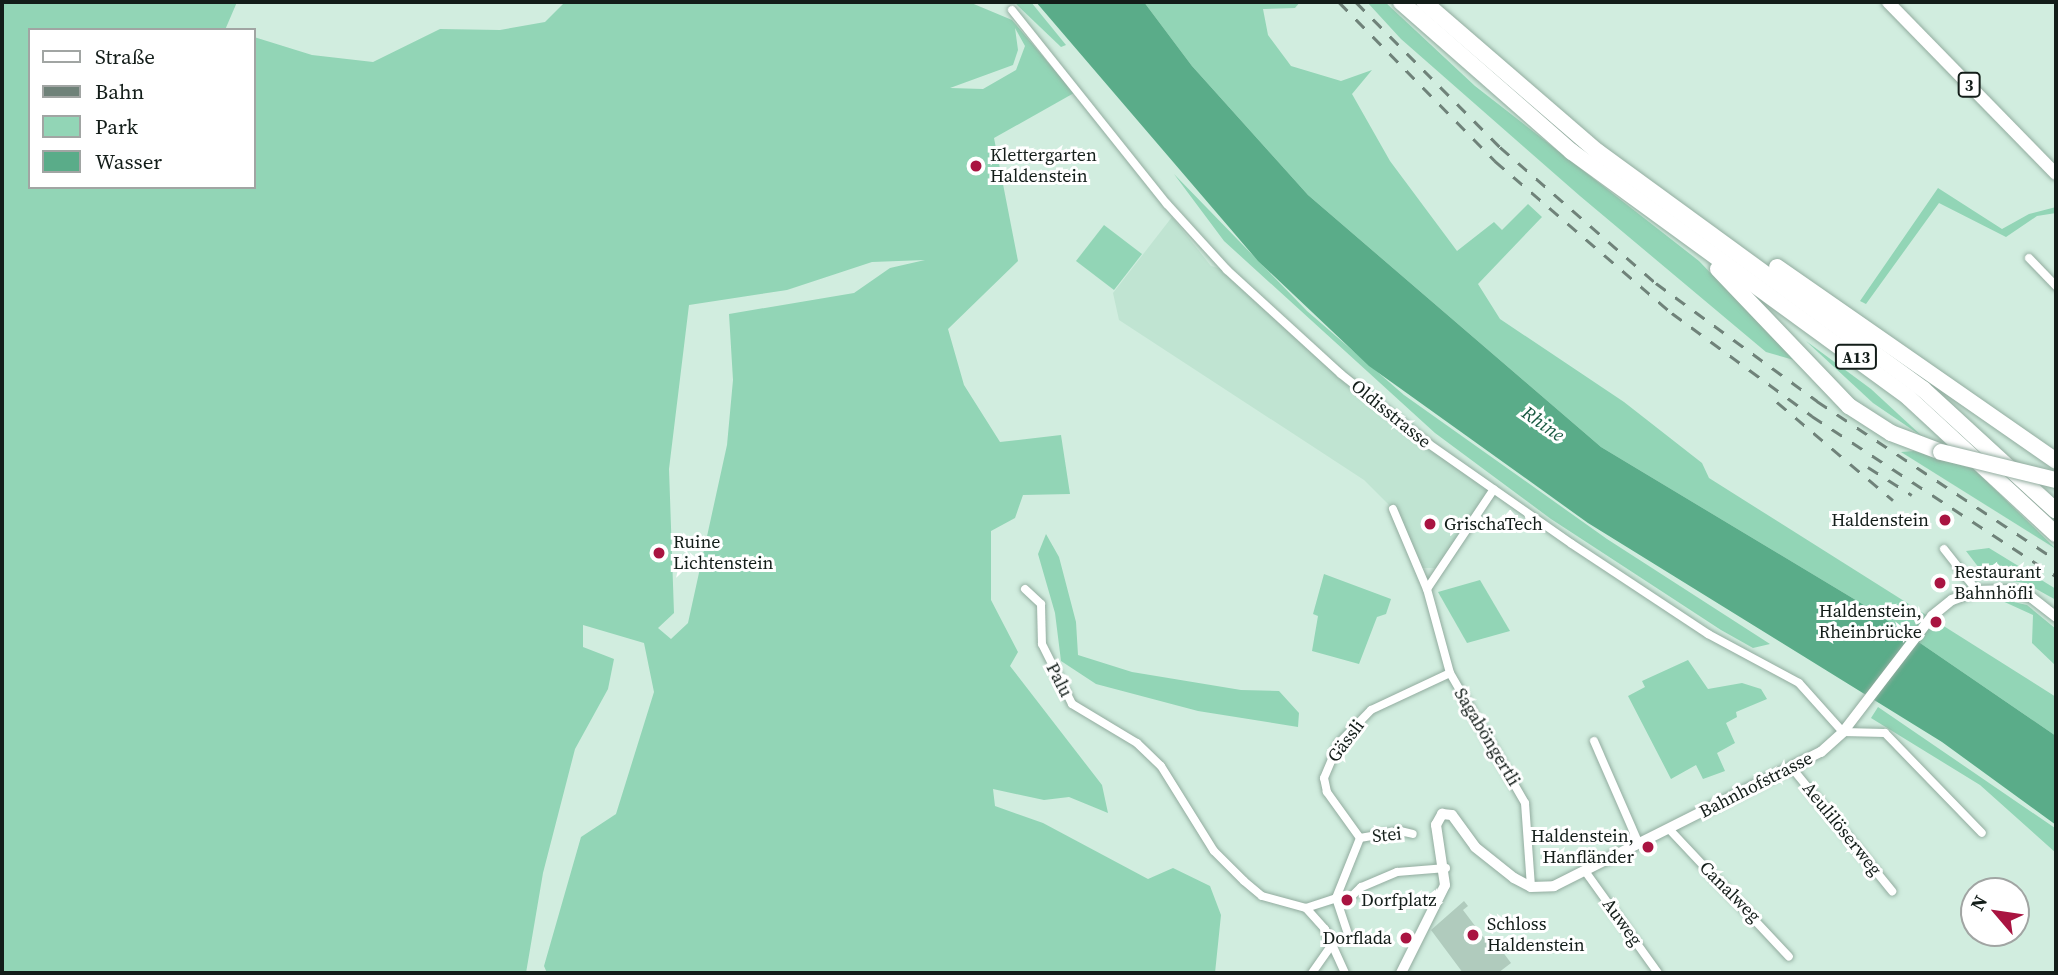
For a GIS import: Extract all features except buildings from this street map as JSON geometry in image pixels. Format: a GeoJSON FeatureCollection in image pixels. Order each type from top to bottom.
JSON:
{"type":"FeatureCollection","features":[{"type":"Feature","properties":{"kind":"highway","name":"A13"},"geometry":{"type":"LineString","coordinates":[[1401,2],[1517,107],[1639,203],[1750,298],[1849,406],[1891,433],[1941,453],[2056,480]]}},
{"type":"Feature","properties":{"kind":"highway","name":"A13"},"geometry":{"type":"LineString","coordinates":[[1424,2],[1523,92],[1626,174],[1888,361],[2000,455],[2056,512]]}},
{"type":"Feature","properties":{"kind":"highway","name":"A13"},"geometry":{"type":"LineString","coordinates":[[1626,174],[1875,331],[2056,461]]}},
{"type":"Feature","properties":{"kind":"highway","name":"A13"},"geometry":{"type":"LineString","coordinates":[[1639,203],[1909,398],[2056,534]]}},
{"type":"Feature","properties":{"kind":"main road","name":"3"},"geometry":{"type":"LineString","coordinates":[[1888,2],[2056,174]]}},
{"type":"Feature","properties":{"kind":"street","name":"Oldisstrasse"},"geometry":{"type":"LineString","coordinates":[[1012,10],[1227,270],[1372,399],[1494,489],[1708,634],[1799,683],[1843,732]]}},
{"type":"Feature","properties":{"kind":"street"},"geometry":{"type":"LineString","coordinates":[[2029,258],[2054,279]]}},
{"type":"Feature","properties":{"kind":"street"},"geometry":{"type":"LineString","coordinates":[[1427,589],[1494,489]]}},
{"type":"Feature","properties":{"kind":"street","name":"Sagaböngertli"},"geometry":{"type":"LineString","coordinates":[[1393,509],[1427,589],[1450,673],[1525,803],[1531,887]]}},
{"type":"Feature","properties":{"kind":"street"},"geometry":{"type":"LineString","coordinates":[[1944,549],[1977,591],[2022,594],[2056,617]]}},
{"type":"Feature","properties":{"kind":"street","name":"Palu"},"geometry":{"type":"LineString","coordinates":[[1025,589],[1041,604],[1042,644],[1068,700],[1137,743],[1174,782],[1214,851],[1244,881],[1262,896],[1306,908]]}},
{"type":"Feature","properties":{"kind":"street","name":"Bahnhofstrasse"},"geometry":{"type":"LineString","coordinates":[[1531,887],[1554,886],[1792,768],[1843,732],[1936,612],[1977,591]]}},
{"type":"Feature","properties":{"kind":"street","name":"Gässli"},"geometry":{"type":"LineString","coordinates":[[1360,838],[1324,784],[1335,749],[1371,710],[1450,673]]}},
{"type":"Feature","properties":{"kind":"street"},"geometry":{"type":"LineString","coordinates":[[1843,732],[1885,733],[1982,833]]}},
{"type":"Feature","properties":{"kind":"street"},"geometry":{"type":"LineString","coordinates":[[1594,741],[1639,844]]}},
{"type":"Feature","properties":{"kind":"street","name":"Aeulilöserweg"},"geometry":{"type":"LineString","coordinates":[[1792,768],[1892,891]]}},
{"type":"Feature","properties":{"kind":"street"},"geometry":{"type":"LineString","coordinates":[[1401,973],[1416,936],[1440,900],[1446,868],[1436,825],[1447,813],[1480,852],[1531,887]]}},
{"type":"Feature","properties":{"kind":"street","name":"Canalweg"},"geometry":{"type":"LineString","coordinates":[[1669,829],[1789,957]]}},
{"type":"Feature","properties":{"kind":"street","name":"Stei"},"geometry":{"type":"LineString","coordinates":[[1360,838],[1402,831],[1413,834]]}},
{"type":"Feature","properties":{"kind":"street"},"geometry":{"type":"LineString","coordinates":[[1350,940],[1336,898],[1337,887],[1360,838]]}},
{"type":"Feature","properties":{"kind":"street"},"geometry":{"type":"LineString","coordinates":[[1345,973],[1306,908],[1336,898],[1355,896],[1361,887],[1397,872],[1446,868]]}},
{"type":"Feature","properties":{"kind":"street","name":"Auweg"},"geometry":{"type":"LineString","coordinates":[[1585,871],[1658,973]]}},
{"type":"Feature","properties":{"kind":"street"},"geometry":{"type":"LineString","coordinates":[[1312,973],[1331,946]]}},
{"type":"Feature","properties":{"kind":"shaded area"},"geometry":{"type":"Polygon","coordinates":[[[1172,217],[1211,266],[1225,270],[1488,491],[1439,568],[1422,568],[1393,509],[1364,480],[1119,320],[1113,293],[1172,217]]]}},
{"type":"Feature","properties":{"kind":"green space"},"geometry":{"type":"Polygon","coordinates":[[[2,2],[237,2],[226,28],[28,28],[28,189],[256,189],[256,38],[312,55],[373,62],[440,29],[500,30],[545,22],[565,2],[969,2],[1012,20],[1074,93],[994,138],[1018,261],[948,329],[964,385],[1000,442],[1061,435],[1070,494],[1023,495],[1015,518],[991,531],[991,600],[1018,652],[1010,666],[1102,785],[1108,813],[1069,797],[1044,800],[993,789],[995,806],[1043,823],[1148,879],[1173,868],[1210,886],[1221,915],[1215,973],[547,973],[544,966],[581,837],[616,814],[654,692],[644,643],[583,625],[583,647],[614,659],[608,689],[575,749],[543,873],[526,973],[2,973],[2,2]],[[1015,28],[1018,50],[1013,65],[950,88],[983,89],[1016,70],[1025,46],[1015,28]],[[925,260],[872,262],[787,290],[689,305],[669,469],[674,613],[658,628],[671,639],[688,623],[727,445],[733,380],[729,314],[854,293],[890,268],[925,260]]]}},
{"type":"Feature","properties":{"kind":"green space"},"geometry":{"type":"Polygon","coordinates":[[[1014,2],[1031,2],[1066,45],[1061,47],[1014,2]]]}},
{"type":"Feature","properties":{"kind":"green space"},"geometry":{"type":"Polygon","coordinates":[[[1144,2],[1300,2],[1295,8],[1263,9],[1268,35],[1291,66],[1341,81],[1372,70],[1352,94],[1390,161],[1457,251],[1494,222],[1502,230],[1528,204],[1542,217],[1478,284],[1500,319],[1624,402],[1702,463],[1709,478],[2056,697],[2056,736],[1869,608],[1601,447],[1308,195],[1192,66],[1144,2]]]}},
{"type":"Feature","properties":{"kind":"green space"},"geometry":{"type":"Polygon","coordinates":[[[1367,2],[1385,2],[1475,86],[1699,261],[1794,360],[1766,352],[1580,196],[1401,39],[1367,2]]]}},
{"type":"Feature","properties":{"kind":"green space"},"geometry":{"type":"Polygon","coordinates":[[[1174,174],[1307,311],[1404,395],[1607,539],[1770,644],[1753,648],[1721,630],[1551,519],[1435,433],[1224,241],[1174,174]]]}},
{"type":"Feature","properties":{"kind":"green space"},"geometry":{"type":"Polygon","coordinates":[[[1938,188],[2002,229],[2029,214],[2056,207],[2056,213],[2037,216],[2006,237],[1939,203],[1866,304],[1860,301],[1938,188]]]}},
{"type":"Feature","properties":{"kind":"green space"},"geometry":{"type":"Polygon","coordinates":[[[1104,225],[1142,254],[1114,290],[1076,261],[1104,225]]]}},
{"type":"Feature","properties":{"kind":"green space"},"geometry":{"type":"Polygon","coordinates":[[[1806,341],[1871,389],[1923,437],[1873,403],[1806,341]]]}},
{"type":"Feature","properties":{"kind":"green space"},"geometry":{"type":"Polygon","coordinates":[[[1914,451],[1974,469],[2056,549],[1901,452],[1914,451]]]}},
{"type":"Feature","properties":{"kind":"green space"},"geometry":{"type":"Polygon","coordinates":[[[1046,534],[1059,557],[1076,622],[1078,655],[1132,672],[1241,690],[1279,691],[1299,713],[1298,727],[1198,711],[1096,684],[1061,661],[1055,613],[1038,554],[1046,534]]]}},
{"type":"Feature","properties":{"kind":"green space"},"geometry":{"type":"Polygon","coordinates":[[[1989,548],[2056,589],[2056,600],[2025,583],[1986,577],[1966,551],[1989,548]]]}},
{"type":"Feature","properties":{"kind":"green space"},"geometry":{"type":"Polygon","coordinates":[[[1324,574],[1391,599],[1386,614],[1377,617],[1359,664],[1312,651],[1318,616],[1313,614],[1324,574]]]}},
{"type":"Feature","properties":{"kind":"green space"},"geometry":{"type":"Polygon","coordinates":[[[1480,580],[1510,631],[1467,643],[1438,592],[1480,580]]]}},
{"type":"Feature","properties":{"kind":"green space"},"geometry":{"type":"Polygon","coordinates":[[[1987,596],[2027,605],[2056,629],[2056,666],[2032,643],[2033,615],[1998,599],[1983,600],[1987,596]]]}},
{"type":"Feature","properties":{"kind":"green space"},"geometry":{"type":"Polygon","coordinates":[[[1688,660],[1708,689],[1742,683],[1761,689],[1767,699],[1736,712],[1737,717],[1726,723],[1735,743],[1717,753],[1725,771],[1703,779],[1696,765],[1671,779],[1628,696],[1645,687],[1642,681],[1688,660]]]}},
{"type":"Feature","properties":{"kind":"green space"},"geometry":{"type":"Polygon","coordinates":[[[1878,707],[2055,828],[2056,853],[1980,785],[1871,718],[1878,707]]]}},
{"type":"Feature","properties":{"kind":"water","name":"Rhine"},"geometry":{"type":"Polygon","coordinates":[[[1036,2],[1144,2],[1192,66],[1308,195],[1601,447],[1869,608],[2056,736],[2056,825],[1942,742],[1588,523],[1369,366],[1258,261],[1036,2]]]}},
{"type":"Feature","properties":{"kind":"railway"},"geometry":{"type":"LineString","coordinates":[[1339,2],[1495,161],[1672,313],[1812,416],[2056,576]]}},
{"type":"Feature","properties":{"kind":"railway"},"geometry":{"type":"LineString","coordinates":[[1356,2],[1500,147],[1656,283],[1817,401],[2056,560]]}},
{"type":"Feature","properties":{"kind":"railway"},"geometry":{"type":"LineString","coordinates":[[1777,402],[1893,500]]}},
{"type":"Feature","properties":{"kind":"railway"},"geometry":{"type":"LineString","coordinates":[[1868,467],[1912,495]]}},
{"type":"Feature","properties":{"kind":"place","name":"Klettergarten Haldenstein"},"geometry":{"type":"Point","coordinates":[976,166]}},
{"type":"Feature","properties":{"kind":"place","name":"Haldenstein"},"geometry":{"type":"Point","coordinates":[1945,520]}},
{"type":"Feature","properties":{"kind":"place","name":"GrischaTech"},"geometry":{"type":"Point","coordinates":[1430,524]}},
{"type":"Feature","properties":{"kind":"place","name":"Ruine Lichtenstein"},"geometry":{"type":"Point","coordinates":[659,553]}},
{"type":"Feature","properties":{"kind":"place","name":"Restaurant Bahnhöfli"},"geometry":{"type":"Point","coordinates":[1940,583]}},
{"type":"Feature","properties":{"kind":"place","name":"Haldenstein, Rheinbrücke"},"geometry":{"type":"Point","coordinates":[1936,622]}},
{"type":"Feature","properties":{"kind":"place","name":"Haldenstein, Hanfländer"},"geometry":{"type":"Point","coordinates":[1648,847]}},
{"type":"Feature","properties":{"kind":"place","name":"Dorfplatz"},"geometry":{"type":"Point","coordinates":[1347,900]}},
{"type":"Feature","properties":{"kind":"place","name":"Schloss Haldenstein"},"geometry":{"type":"Point","coordinates":[1473,935]}},
{"type":"Feature","properties":{"kind":"place","name":"Dorflada"},"geometry":{"type":"Point","coordinates":[1406,938]}}]}
